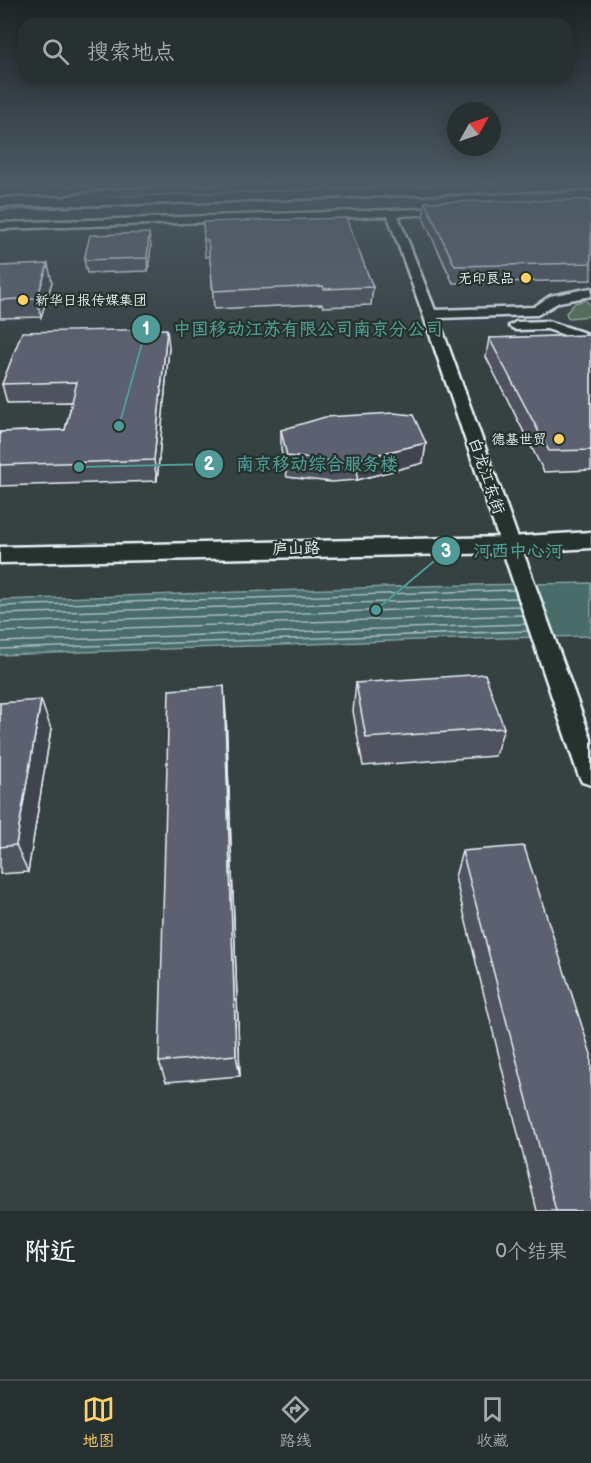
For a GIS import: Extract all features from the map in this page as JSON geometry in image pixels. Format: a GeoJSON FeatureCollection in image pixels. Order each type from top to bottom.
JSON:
{"type":"FeatureCollection","features":[{"type":"Feature","properties":{"kind":"main road","name":"庐山路"},"geometry":{"type":"LineString","coordinates":[[0,555],[509,545],[591,540]]}},
{"type":"Feature","properties":{"kind":"street","name":"白龙江东街"},"geometry":{"type":"LineString","coordinates":[[403,240],[437,323],[509,545],[591,774]]}},
{"type":"Feature","properties":{"kind":"street"},"geometry":{"type":"LineString","coordinates":[[437,323],[537,311],[555,299],[591,292]]}},
{"type":"Feature","properties":{"kind":"street"},"geometry":{"type":"LineString","coordinates":[[469,327],[548,325],[591,340]]}},
{"type":"Feature","properties":{"kind":"green space"},"geometry":{"type":"Polygon","coordinates":[[[586,300],[591,306],[591,316],[568,318],[566,313],[575,303],[586,300]]]}},
{"type":"Feature","properties":{"kind":"water"},"geometry":{"type":"Polygon","coordinates":[[[591,583],[591,636],[0,655],[0,600],[420,586],[591,583]]]}},
{"type":"Feature","properties":{"kind":"building"},"geometry":{"type":"Polygon","coordinates":[[[89,240],[148,240],[147,258],[84,260],[89,240]]]}},
{"type":"Feature","properties":{"kind":"building"},"geometry":{"type":"Polygon","coordinates":[[[204,240],[354,240],[373,287],[324,289],[323,286],[213,291],[208,240],[204,240]]]}},
{"type":"Feature","properties":{"kind":"building"},"geometry":{"type":"Polygon","coordinates":[[[443,240],[591,240],[591,263],[455,266],[443,240]]]}},
{"type":"Feature","properties":{"kind":"building"},"geometry":{"type":"Polygon","coordinates":[[[48,264],[37,298],[0,300],[0,266],[48,264]]]}},
{"type":"Feature","properties":{"kind":"building"},"geometry":{"type":"Polygon","coordinates":[[[167,329],[154,460],[0,465],[0,432],[65,430],[77,382],[2,384],[22,332],[167,329]]]}},
{"type":"Feature","properties":{"kind":"building","name":"德基世贸"},"geometry":{"type":"Polygon","coordinates":[[[591,335],[591,450],[549,451],[489,338],[591,335]]]}},
{"type":"Feature","properties":{"kind":"building"},"geometry":{"type":"Polygon","coordinates":[[[394,413],[413,415],[426,443],[358,459],[331,461],[287,456],[281,430],[325,417],[394,413]]]}},
{"type":"Feature","properties":{"kind":"building"},"geometry":{"type":"Polygon","coordinates":[[[485,674],[504,728],[366,738],[356,683],[485,674]]]}},
{"type":"Feature","properties":{"kind":"building"},"geometry":{"type":"Polygon","coordinates":[[[224,686],[236,1055],[159,1062],[169,690],[224,686]]]}},
{"type":"Feature","properties":{"kind":"building"},"geometry":{"type":"Polygon","coordinates":[[[41,700],[16,845],[0,847],[0,703],[41,700]]]}},
{"type":"Feature","properties":{"kind":"building"},"geometry":{"type":"Polygon","coordinates":[[[524,846],[591,1054],[591,1211],[556,1211],[462,851],[524,846]]]}},
{"type":"Feature","properties":{"kind":"place","name":"无印良品"},"geometry":{"type":"Point","coordinates":[526,278]}},
{"type":"Feature","properties":{"kind":"place","name":"新华日报传媒集团"},"geometry":{"type":"Point","coordinates":[23,300]}},
{"type":"Feature","properties":{"kind":"place","name":"中国移动江苏有限公司南京分公司"},"geometry":{"type":"Point","coordinates":[119,426]}},
{"type":"Feature","properties":{"kind":"place","name":"德基世贸"},"geometry":{"type":"Point","coordinates":[559,439]}},
{"type":"Feature","properties":{"kind":"place","name":"南京移动综合服务楼"},"geometry":{"type":"Point","coordinates":[79,467]}},
{"type":"Feature","properties":{"kind":"place","name":"河西中心河"},"geometry":{"type":"Point","coordinates":[376,610]}}]}
